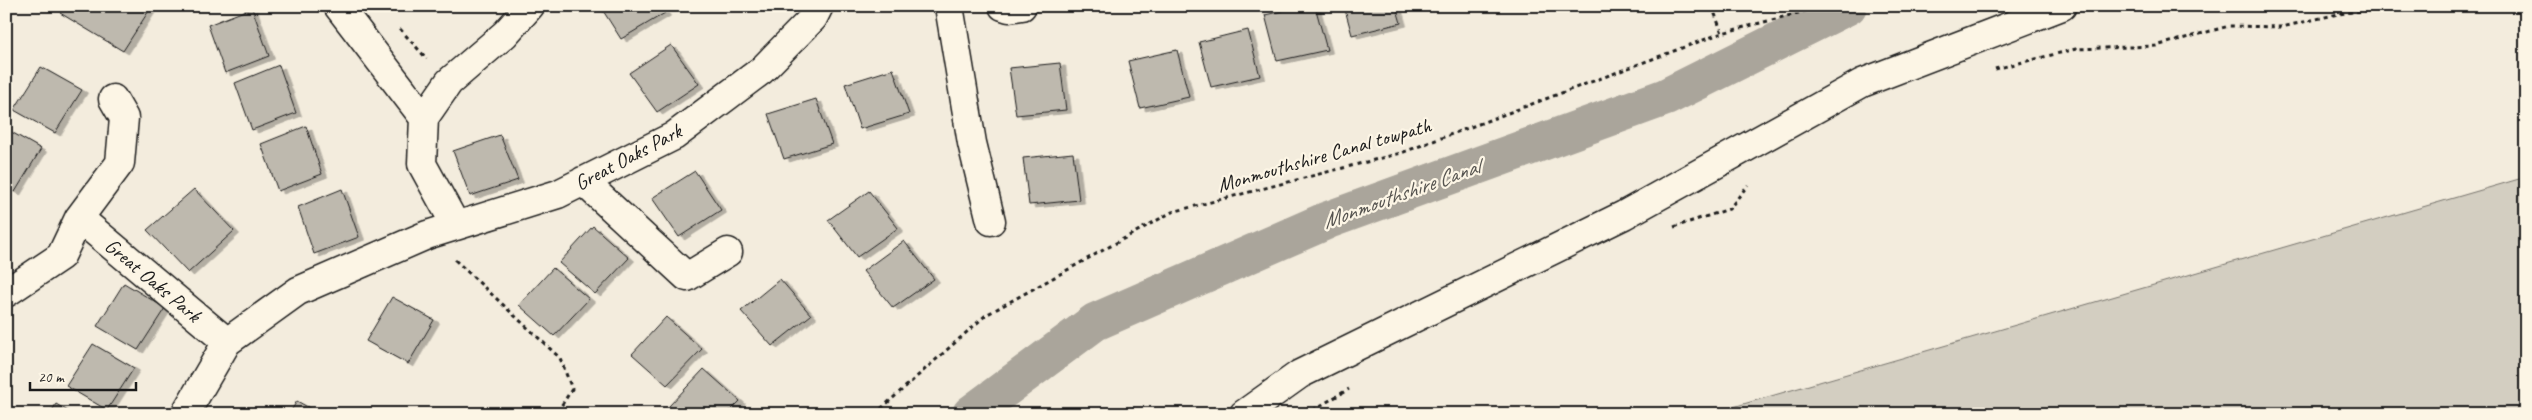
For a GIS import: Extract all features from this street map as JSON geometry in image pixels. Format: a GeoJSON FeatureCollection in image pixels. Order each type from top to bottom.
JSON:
{"type":"FeatureCollection","features":[{"type":"Feature","properties":{"kind":"street"},"geometry":{"type":"LineString","coordinates":[[338,6],[424,118]]}},
{"type":"Feature","properties":{"kind":"street"},"geometry":{"type":"LineString","coordinates":[[456,226],[422,164],[424,118],[449,82],[505,34],[530,6]]}},
{"type":"Feature","properties":{"kind":"street","name":"Great Oaks Park"},"geometry":{"type":"LineString","coordinates":[[185,414],[227,342],[298,291],[427,235],[558,194],[674,136],[762,70],[813,18],[819,6]]}},
{"type":"Feature","properties":{"kind":"street"},"geometry":{"type":"LineString","coordinates":[[949,6],[972,143],[991,221]]}},
{"type":"Feature","properties":{"kind":"street"},"geometry":{"type":"LineString","coordinates":[[1003,6],[1022,6]]}},
{"type":"Feature","properties":{"kind":"street"},"geometry":{"type":"LineString","coordinates":[[1244,414],[1300,374],[1624,215],[1862,84],[2062,6]]}},
{"type":"Feature","properties":{"kind":"street"},"geometry":{"type":"LineString","coordinates":[[6,293],[61,256],[79,218],[120,163],[124,118],[113,99]]}},
{"type":"Feature","properties":{"kind":"street"},"geometry":{"type":"LineString","coordinates":[[583,181],[687,277],[728,252]]}},
{"type":"Feature","properties":{"kind":"street","name":"Great Oaks Park"},"geometry":{"type":"LineString","coordinates":[[79,218],[227,342]]}},
{"type":"Feature","properties":{"kind":"path"},"geometry":{"type":"LineString","coordinates":[[1712,6],[1722,33]]}},
{"type":"Feature","properties":{"kind":"path","name":"Monmouthshire Canal towpath"},"geometry":{"type":"LineString","coordinates":[[874,414],[986,316],[1172,212],[1401,153],[1722,33],[1825,6]]}},
{"type":"Feature","properties":{"kind":"path"},"geometry":{"type":"LineString","coordinates":[[1988,70],[2076,49],[2156,46],[2229,26],[2282,28],[2338,14],[2398,6]]}},
{"type":"Feature","properties":{"kind":"path"},"geometry":{"type":"LineString","coordinates":[[398,27],[449,82]]}},
{"type":"Feature","properties":{"kind":"path"},"geometry":{"type":"LineString","coordinates":[[1669,228],[1729,209],[1753,179]]}},
{"type":"Feature","properties":{"kind":"path"},"geometry":{"type":"LineString","coordinates":[[427,235],[560,358],[572,390],[556,414]]}},
{"type":"Feature","properties":{"kind":"path"},"geometry":{"type":"LineString","coordinates":[[1306,414],[1357,384]]}},
{"type":"Feature","properties":{"kind":"shaded area"},"geometry":{"type":"Polygon","coordinates":[[[2526,177],[2526,414],[1709,414],[2526,177]]]}},
{"type":"Feature","properties":{"kind":"building"},"geometry":{"type":"Polygon","coordinates":[[[65,6],[146,6],[150,9],[123,51],[60,13],[65,6]]]}},
{"type":"Feature","properties":{"kind":"building"},"geometry":{"type":"Polygon","coordinates":[[[600,6],[660,6],[665,13],[621,39],[600,6]]]}},
{"type":"Feature","properties":{"kind":"building"},"geometry":{"type":"Polygon","coordinates":[[[1304,6],[1315,6],[1327,50],[1277,61],[1265,15],[1304,6]]]}},
{"type":"Feature","properties":{"kind":"building"},"geometry":{"type":"Polygon","coordinates":[[[1344,6],[1396,6],[1401,23],[1352,35],[1344,6]]]}},
{"type":"Feature","properties":{"kind":"building"},"geometry":{"type":"Polygon","coordinates":[[[252,8],[269,56],[225,73],[208,25],[252,8]]]}},
{"type":"Feature","properties":{"kind":"building"},"geometry":{"type":"Polygon","coordinates":[[[1248,30],[1260,76],[1211,87],[1199,42],[1248,30]]]}},
{"type":"Feature","properties":{"kind":"building"},"geometry":{"type":"Polygon","coordinates":[[[671,45],[699,84],[657,112],[629,73],[671,45]]]}},
{"type":"Feature","properties":{"kind":"building"},"geometry":{"type":"Polygon","coordinates":[[[1177,50],[1189,97],[1140,108],[1128,61],[1177,50]]]}},
{"type":"Feature","properties":{"kind":"building"},"geometry":{"type":"Polygon","coordinates":[[[1060,63],[1066,110],[1016,115],[1009,68],[1060,63]]]}},
{"type":"Feature","properties":{"kind":"building"},"geometry":{"type":"Polygon","coordinates":[[[279,65],[296,113],[252,130],[235,83],[279,65]]]}},
{"type":"Feature","properties":{"kind":"building"},"geometry":{"type":"Polygon","coordinates":[[[41,67],[82,90],[55,133],[14,110],[41,67]]]}},
{"type":"Feature","properties":{"kind":"building"},"geometry":{"type":"Polygon","coordinates":[[[893,69],[909,114],[860,129],[845,84],[893,69]]]}},
{"type":"Feature","properties":{"kind":"building"},"geometry":{"type":"Polygon","coordinates":[[[816,99],[832,144],[784,159],[768,114],[816,99]]]}},
{"type":"Feature","properties":{"kind":"building"},"geometry":{"type":"Polygon","coordinates":[[[306,126],[322,174],[278,191],[261,144],[306,126]]]}},
{"type":"Feature","properties":{"kind":"building"},"geometry":{"type":"Polygon","coordinates":[[[6,129],[41,149],[15,192],[6,187],[6,129]]]}},
{"type":"Feature","properties":{"kind":"building"},"geometry":{"type":"Polygon","coordinates":[[[500,135],[518,180],[470,196],[453,151],[500,135]]]}},
{"type":"Feature","properties":{"kind":"building"},"geometry":{"type":"Polygon","coordinates":[[[1073,153],[1079,200],[1029,205],[1023,158],[1073,153]]]}},
{"type":"Feature","properties":{"kind":"building"},"geometry":{"type":"Polygon","coordinates":[[[695,171],[721,210],[679,237],[652,198],[695,171]]]}},
{"type":"Feature","properties":{"kind":"building"},"geometry":{"type":"Polygon","coordinates":[[[194,189],[234,231],[188,273],[147,230],[194,189]]]}},
{"type":"Feature","properties":{"kind":"building"},"geometry":{"type":"Polygon","coordinates":[[[342,189],[359,237],[314,254],[298,207],[342,189]]]}},
{"type":"Feature","properties":{"kind":"building"},"geometry":{"type":"Polygon","coordinates":[[[869,191],[898,228],[857,257],[828,220],[869,191]]]}},
{"type":"Feature","properties":{"kind":"building"},"geometry":{"type":"Polygon","coordinates":[[[593,226],[629,258],[595,294],[559,263],[593,226]]]}},
{"type":"Feature","properties":{"kind":"building"},"geometry":{"type":"Polygon","coordinates":[[[904,241],[934,279],[893,308],[863,271],[904,241]]]}},
{"type":"Feature","properties":{"kind":"building"},"geometry":{"type":"Polygon","coordinates":[[[553,268],[589,299],[554,336],[519,305],[553,268]]]}},
{"type":"Feature","properties":{"kind":"building"},"geometry":{"type":"Polygon","coordinates":[[[780,279],[811,315],[772,346],[741,311],[780,279]]]}},
{"type":"Feature","properties":{"kind":"building"},"geometry":{"type":"Polygon","coordinates":[[[124,283],[165,308],[138,350],[97,326],[124,283]]]}},
{"type":"Feature","properties":{"kind":"building"},"geometry":{"type":"Polygon","coordinates":[[[392,297],[434,320],[408,364],[366,341],[392,297]]]}},
{"type":"Feature","properties":{"kind":"building"},"geometry":{"type":"Polygon","coordinates":[[[666,317],[702,349],[667,385],[632,354],[666,317]]]}},
{"type":"Feature","properties":{"kind":"building"},"geometry":{"type":"Polygon","coordinates":[[[93,344],[134,368],[107,410],[66,386],[93,344]]]}},
{"type":"Feature","properties":{"kind":"building"},"geometry":{"type":"Polygon","coordinates":[[[704,369],[740,401],[727,414],[678,414],[669,406],[704,369]]]}},
{"type":"Feature","properties":{"kind":"building"},"geometry":{"type":"Polygon","coordinates":[[[297,401],[320,414],[289,414],[297,401]]]}},
{"type":"Feature","properties":{"kind":"building"},"geometry":{"type":"Polygon","coordinates":[[[56,404],[73,414],[50,414],[56,404]]]}},
{"type":"Feature","properties":{"kind":"waterway","name":"Monmouthshire Canal"},"geometry":{"type":"LineString","coordinates":[[971,414],[1095,322],[1328,220],[1666,97],[1848,6]]}}]}
